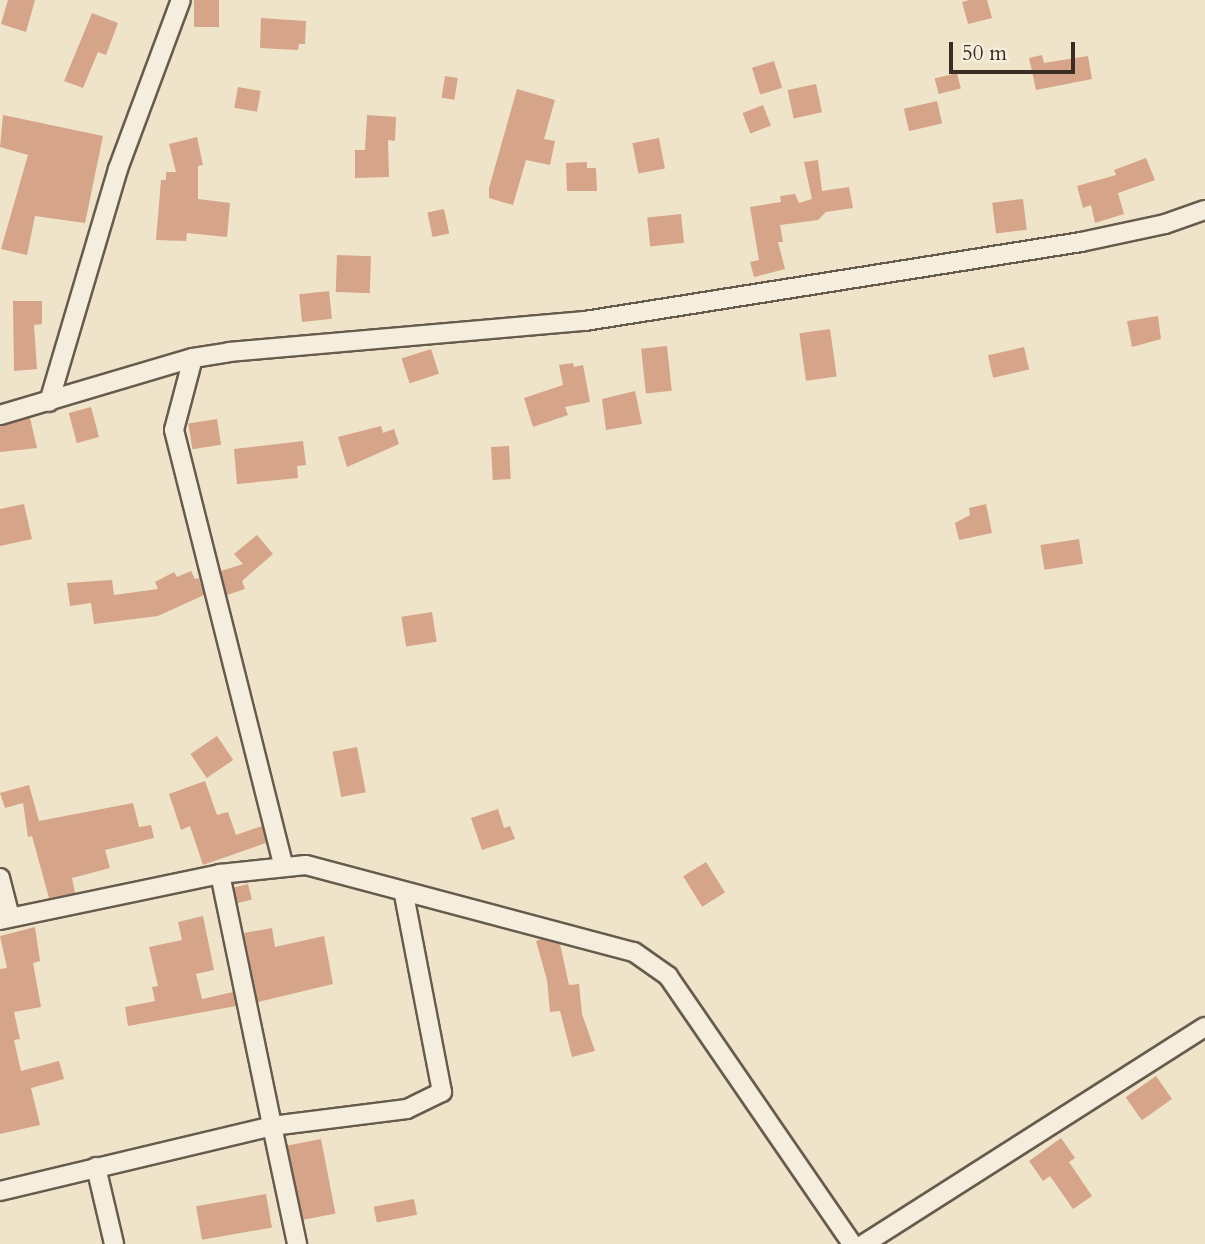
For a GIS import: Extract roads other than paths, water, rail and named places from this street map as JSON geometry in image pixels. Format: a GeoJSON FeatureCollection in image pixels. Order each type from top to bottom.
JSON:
{"type":"FeatureCollection","features":[{"type":"Feature","properties":{"kind":"street"},"geometry":{"type":"LineString","coordinates":[[49,402],[118,169],[181,0]]}},
{"type":"Feature","properties":{"kind":"street"},"geometry":{"type":"LineString","coordinates":[[0,415],[193,358],[584,321],[1081,242],[1165,224],[1205,209]]}},
{"type":"Feature","properties":{"kind":"street"},"geometry":{"type":"LineString","coordinates":[[193,358],[174,430],[283,865]]}},
{"type":"Feature","properties":{"kind":"street"},"geometry":{"type":"LineString","coordinates":[[0,878],[5,918],[220,874],[283,865],[306,865],[404,895],[634,952],[668,976],[852,1244]]}},
{"type":"Feature","properties":{"kind":"street"},"geometry":{"type":"LineString","coordinates":[[220,874],[298,1244]]}},
{"type":"Feature","properties":{"kind":"street"},"geometry":{"type":"LineString","coordinates":[[0,1191],[272,1126],[407,1109],[442,1092],[404,895]]}},
{"type":"Feature","properties":{"kind":"street"},"geometry":{"type":"LineString","coordinates":[[864,1244],[1205,1027]]}},
{"type":"Feature","properties":{"kind":"street"},"geometry":{"type":"LineString","coordinates":[[96,1167],[114,1244]]}}]}
